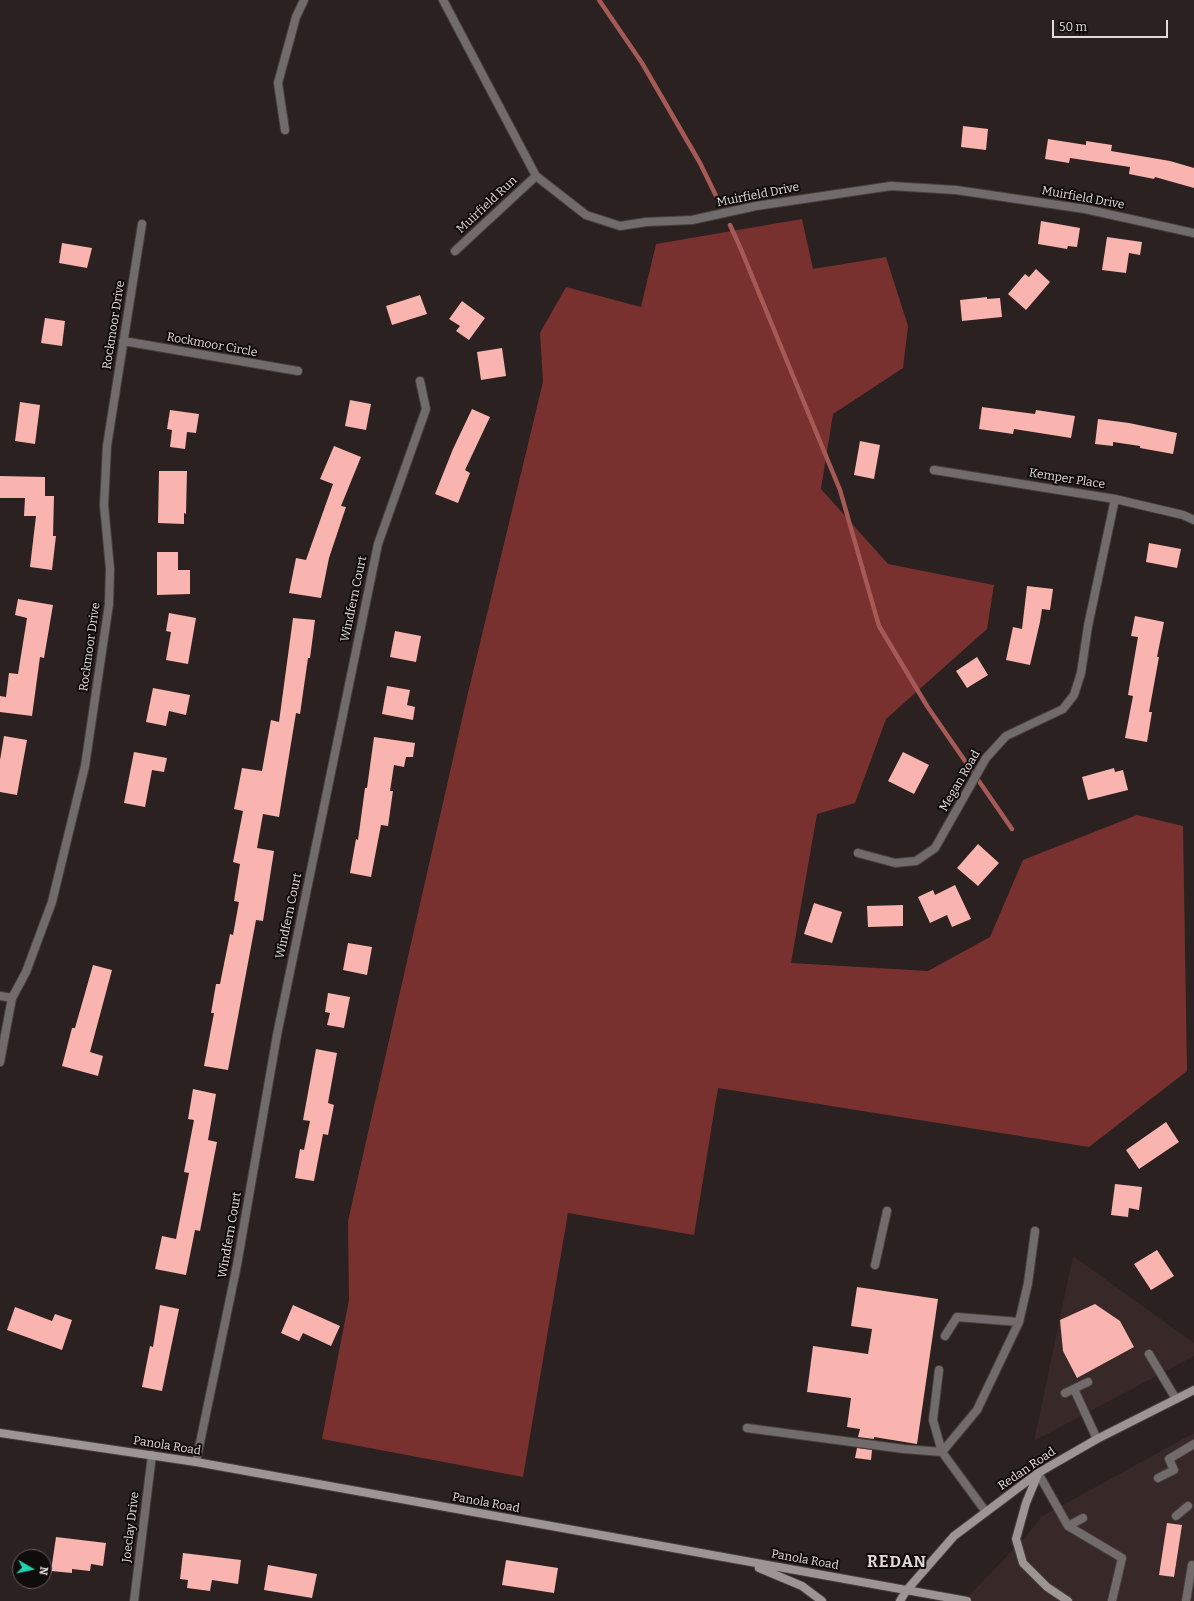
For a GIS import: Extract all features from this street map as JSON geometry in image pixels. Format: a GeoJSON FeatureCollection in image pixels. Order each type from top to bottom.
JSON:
{"type":"FeatureCollection","features":[{"type":"Feature","properties":{"kind":"main road","name":"Redan Road"},"geometry":{"type":"LineString","coordinates":[[900,1601],[906,1591],[954,1536],[1038,1473],[1097,1439],[1194,1390]]}},
{"type":"Feature","properties":{"kind":"main road","name":"Panola Road"},"geometry":{"type":"LineString","coordinates":[[0,1433],[196,1462],[967,1601]]}},
{"type":"Feature","properties":{"kind":"main road"},"geometry":{"type":"LineString","coordinates":[[1038,1473],[1026,1503],[1016,1539],[1023,1563],[1047,1587],[1068,1601]]}},
{"type":"Feature","properties":{"kind":"main road"},"geometry":{"type":"LineString","coordinates":[[739,1561],[802,1586],[822,1601]]}},
{"type":"Feature","properties":{"kind":"street"},"geometry":{"type":"LineString","coordinates":[[285,130],[278,83],[296,17],[304,0]]}},
{"type":"Feature","properties":{"kind":"street","name":"Muirfield Drive"},"geometry":{"type":"LineString","coordinates":[[443,0],[536,176],[586,215],[620,226],[646,222],[692,220],[756,206],[891,186],[956,190],[1085,209],[1194,233]]}},
{"type":"Feature","properties":{"kind":"street","name":"Muirfield Run"},"geometry":{"type":"LineString","coordinates":[[455,251],[536,176]]}},
{"type":"Feature","properties":{"kind":"street","name":"Rockmoor Drive"},"geometry":{"type":"LineString","coordinates":[[0,1062],[12,998],[26,972],[52,902],[85,766],[109,604],[110,569],[104,505],[107,446],[142,224]]}},
{"type":"Feature","properties":{"kind":"street","name":"Rockmoor Circle"},"geometry":{"type":"LineString","coordinates":[[123,341],[298,372]]}},
{"type":"Feature","properties":{"kind":"street","name":"Windfern Court"},"geometry":{"type":"LineString","coordinates":[[196,1462],[237,1265],[277,1035],[378,544],[426,409],[420,381]]}},
{"type":"Feature","properties":{"kind":"street","name":"Kemper Place"},"geometry":{"type":"LineString","coordinates":[[934,470],[1115,499],[1183,515],[1194,520]]}},
{"type":"Feature","properties":{"kind":"street","name":"Megan Road"},"geometry":{"type":"LineString","coordinates":[[858,853],[895,863],[916,861],[935,848],[986,758],[1006,736],[1063,709],[1074,695],[1081,673],[1088,626],[1115,499]]}},
{"type":"Feature","properties":{"kind":"street"},"geometry":{"type":"LineString","coordinates":[[0,996],[12,998]]}},
{"type":"Feature","properties":{"kind":"street"},"geometry":{"type":"LineString","coordinates":[[875,1265],[887,1212]]}},
{"type":"Feature","properties":{"kind":"street"},"geometry":{"type":"LineString","coordinates":[[942,1452],[977,1410],[1019,1322],[1028,1283],[1035,1231]]}},
{"type":"Feature","properties":{"kind":"street"},"geometry":{"type":"LineString","coordinates":[[945,1336],[957,1317],[1019,1322]]}},
{"type":"Feature","properties":{"kind":"street"},"geometry":{"type":"LineString","coordinates":[[1149,1354],[1176,1399]]}},
{"type":"Feature","properties":{"kind":"street"},"geometry":{"type":"LineString","coordinates":[[939,1370],[933,1420],[942,1452],[986,1512]]}},
{"type":"Feature","properties":{"kind":"street"},"geometry":{"type":"LineString","coordinates":[[1065,1393],[1088,1382]]}},
{"type":"Feature","properties":{"kind":"street"},"geometry":{"type":"LineString","coordinates":[[1074,1389],[1097,1439]]}},
{"type":"Feature","properties":{"kind":"street"},"geometry":{"type":"LineString","coordinates":[[747,1428],[904,1449],[942,1452]]}},
{"type":"Feature","properties":{"kind":"street"},"geometry":{"type":"LineString","coordinates":[[1158,1478],[1174,1470],[1169,1459],[1194,1444]]}},
{"type":"Feature","properties":{"kind":"street","name":"Joeclay Drive"},"geometry":{"type":"LineString","coordinates":[[134,1601],[152,1455]]}},
{"type":"Feature","properties":{"kind":"street"},"geometry":{"type":"LineString","coordinates":[[1038,1473],[1068,1526],[1122,1558],[1112,1601]]}},
{"type":"Feature","properties":{"kind":"street"},"geometry":{"type":"LineString","coordinates":[[1176,1516],[1188,1506]]}},
{"type":"Feature","properties":{"kind":"street"},"geometry":{"type":"LineString","coordinates":[[1068,1526],[1083,1518]]}},
{"type":"Feature","properties":{"kind":"street"},"geometry":{"type":"LineString","coordinates":[[1186,1601],[1192,1565]]}},
{"type":"Feature","properties":{"kind":"shaded area"},"geometry":{"type":"Polygon","coordinates":[[[802,219],[813,269],[886,257],[908,326],[903,368],[833,414],[821,489],[888,564],[994,585],[987,629],[886,719],[855,803],[817,814],[791,963],[928,971],[990,937],[1023,860],[1137,815],[1183,826],[1187,1071],[1089,1147],[718,1088],[694,1235],[568,1213],[523,1477],[322,1439],[349,1300],[348,1221],[467,697],[543,382],[540,333],[566,287],[641,307],[656,244],[802,219]]]}},
{"type":"Feature","properties":{"kind":"shaded area"},"geometry":{"type":"Polygon","coordinates":[[[1073,1256],[1194,1343],[1194,1356],[1034,1441],[1073,1256]]]}},
{"type":"Feature","properties":{"kind":"shaded area"},"geometry":{"type":"Polygon","coordinates":[[[1194,1433],[1194,1601],[964,1601],[1028,1534],[1041,1517],[1194,1433]]]}},
{"type":"Feature","properties":{"kind":"building"},"geometry":{"type":"Polygon","coordinates":[[[963,126],[988,129],[986,150],[961,147],[963,126]]]}},
{"type":"Feature","properties":{"kind":"building"},"geometry":{"type":"Polygon","coordinates":[[[1048,139],[1086,145],[1086,141],[1112,145],[1111,151],[1170,161],[1194,168],[1194,188],[1155,177],[1154,179],[1129,174],[1130,167],[1070,158],[1069,163],[1045,159],[1048,139]]]}},
{"type":"Feature","properties":{"kind":"building"},"geometry":{"type":"Polygon","coordinates":[[[1041,221],[1080,228],[1077,247],[1068,246],[1067,249],[1038,244],[1041,221]]]}},
{"type":"Feature","properties":{"kind":"building"},"geometry":{"type":"Polygon","coordinates":[[[1107,237],[1142,242],[1140,255],[1129,253],[1126,273],[1102,270],[1107,237]]]}},
{"type":"Feature","properties":{"kind":"building"},"geometry":{"type":"Polygon","coordinates":[[[62,243],[92,248],[87,268],[59,263],[62,243]]]}},
{"type":"Feature","properties":{"kind":"building"},"geometry":{"type":"Polygon","coordinates":[[[1036,269],[1050,282],[1026,310],[1008,294],[1025,274],[1029,277],[1036,269]]]}},
{"type":"Feature","properties":{"kind":"building"},"geometry":{"type":"Polygon","coordinates":[[[420,295],[427,314],[392,325],[386,306],[420,295]]]}},
{"type":"Feature","properties":{"kind":"building"},"geometry":{"type":"Polygon","coordinates":[[[987,297],[987,299],[1000,298],[1002,317],[962,321],[960,300],[987,297]]]}},
{"type":"Feature","properties":{"kind":"building"},"geometry":{"type":"Polygon","coordinates":[[[462,301],[485,318],[469,340],[456,331],[460,326],[449,319],[462,301]]]}},
{"type":"Feature","properties":{"kind":"building"},"geometry":{"type":"Polygon","coordinates":[[[45,318],[65,321],[62,346],[41,343],[45,318]]]}},
{"type":"Feature","properties":{"kind":"building"},"geometry":{"type":"Polygon","coordinates":[[[502,348],[506,376],[481,380],[477,352],[502,348]]]}},
{"type":"Feature","properties":{"kind":"building"},"geometry":{"type":"Polygon","coordinates":[[[350,400],[371,404],[366,430],[345,426],[350,400]]]}},
{"type":"Feature","properties":{"kind":"building"},"geometry":{"type":"Polygon","coordinates":[[[20,402],[40,405],[35,444],[15,441],[20,402]]]}},
{"type":"Feature","properties":{"kind":"building"},"geometry":{"type":"Polygon","coordinates":[[[982,407],[1035,414],[1036,410],[1075,416],[1071,438],[1014,429],[1013,434],[979,429],[982,407]]]}},
{"type":"Feature","properties":{"kind":"building"},"geometry":{"type":"Polygon","coordinates":[[[472,409],[490,417],[465,470],[470,473],[458,503],[435,494],[453,449],[472,409]]]}},
{"type":"Feature","properties":{"kind":"building"},"geometry":{"type":"Polygon","coordinates":[[[170,410],[199,414],[196,433],[187,432],[185,449],[170,447],[172,430],[167,429],[170,410]]]}},
{"type":"Feature","properties":{"kind":"building"},"geometry":{"type":"Polygon","coordinates":[[[1098,419],[1129,423],[1177,433],[1173,454],[1140,448],[1140,446],[1113,442],[1113,446],[1095,444],[1098,419]]]}},
{"type":"Feature","properties":{"kind":"building"},"geometry":{"type":"Polygon","coordinates":[[[860,441],[880,445],[874,479],[854,475],[860,441]]]}},
{"type":"Feature","properties":{"kind":"building"},"geometry":{"type":"Polygon","coordinates":[[[334,446],[361,457],[341,506],[346,507],[329,558],[321,598],[289,593],[296,558],[306,560],[333,484],[320,479],[334,446]]]}},
{"type":"Feature","properties":{"kind":"building"},"geometry":{"type":"Polygon","coordinates":[[[159,471],[187,471],[186,514],[184,513],[184,524],[158,523],[159,471]]]}},
{"type":"Feature","properties":{"kind":"building"},"geometry":{"type":"Polygon","coordinates":[[[0,476],[45,477],[45,496],[54,496],[53,536],[56,536],[52,570],[30,567],[36,516],[24,516],[25,498],[0,498],[0,476]]]}},
{"type":"Feature","properties":{"kind":"building"},"geometry":{"type":"Polygon","coordinates":[[[1149,543],[1181,549],[1177,568],[1146,562],[1149,543]]]}},
{"type":"Feature","properties":{"kind":"building"},"geometry":{"type":"Polygon","coordinates":[[[157,552],[178,552],[178,570],[190,570],[190,594],[157,595],[157,552]]]}},
{"type":"Feature","properties":{"kind":"building"},"geometry":{"type":"Polygon","coordinates":[[[1027,586],[1053,589],[1050,610],[1042,609],[1030,665],[1006,660],[1013,627],[1022,629],[1027,586]]]}},
{"type":"Feature","properties":{"kind":"building"},"geometry":{"type":"Polygon","coordinates":[[[18,599],[53,605],[44,658],[40,657],[32,716],[0,712],[0,696],[6,697],[9,673],[18,674],[27,618],[15,615],[18,599]]]}},
{"type":"Feature","properties":{"kind":"building"},"geometry":{"type":"Polygon","coordinates":[[[169,613],[196,618],[188,664],[166,660],[171,632],[166,631],[169,613]]]}},
{"type":"Feature","properties":{"kind":"building"},"geometry":{"type":"Polygon","coordinates":[[[1135,616],[1164,622],[1149,712],[1152,712],[1147,742],[1125,738],[1133,696],[1128,695],[1138,637],[1131,636],[1135,616]]]}},
{"type":"Feature","properties":{"kind":"building"},"geometry":{"type":"Polygon","coordinates":[[[293,618],[315,620],[300,714],[296,713],[279,817],[263,814],[257,848],[274,851],[263,921],[256,920],[228,1070],[204,1066],[214,1013],[211,1013],[216,984],[220,984],[230,934],[233,935],[239,902],[234,901],[240,864],[233,862],[243,811],[234,809],[242,768],[262,771],[271,720],[279,722],[293,618]]]}},
{"type":"Feature","properties":{"kind":"building"},"geometry":{"type":"Polygon","coordinates":[[[395,631],[421,636],[416,662],[390,657],[395,631]]]}},
{"type":"Feature","properties":{"kind":"building"},"geometry":{"type":"Polygon","coordinates":[[[977,657],[988,675],[967,688],[956,671],[977,657]]]}},
{"type":"Feature","properties":{"kind":"building"},"geometry":{"type":"Polygon","coordinates":[[[387,686],[410,690],[407,705],[415,707],[413,720],[382,714],[387,686]]]}},
{"type":"Feature","properties":{"kind":"building"},"geometry":{"type":"Polygon","coordinates":[[[153,688],[190,695],[186,715],[169,711],[166,726],[146,722],[153,688]]]}},
{"type":"Feature","properties":{"kind":"building"},"geometry":{"type":"Polygon","coordinates":[[[4,736],[27,740],[17,795],[0,792],[0,760],[4,736]]]}},
{"type":"Feature","properties":{"kind":"building"},"geometry":{"type":"Polygon","coordinates":[[[374,737],[415,743],[413,757],[406,757],[404,767],[394,765],[390,791],[393,791],[388,826],[381,825],[371,877],[350,873],[356,839],[358,840],[374,737]]]}},
{"type":"Feature","properties":{"kind":"building"},"geometry":{"type":"Polygon","coordinates":[[[134,752],[167,758],[164,772],[152,770],[145,807],[124,803],[134,752]]]}},
{"type":"Feature","properties":{"kind":"building"},"geometry":{"type":"Polygon","coordinates":[[[903,752],[929,765],[914,794],[888,781],[903,752]]]}},
{"type":"Feature","properties":{"kind":"building"},"geometry":{"type":"Polygon","coordinates":[[[1114,768],[1115,772],[1123,770],[1128,790],[1088,800],[1082,777],[1114,768]]]}},
{"type":"Feature","properties":{"kind":"building"},"geometry":{"type":"Polygon","coordinates":[[[978,844],[999,863],[978,886],[957,868],[978,844]]]}},
{"type":"Feature","properties":{"kind":"building"},"geometry":{"type":"Polygon","coordinates":[[[955,885],[971,919],[952,927],[947,915],[930,923],[918,897],[933,890],[935,895],[955,885]]]}},
{"type":"Feature","properties":{"kind":"building"},"geometry":{"type":"Polygon","coordinates":[[[814,903],[842,912],[832,943],[804,934],[814,903]]]}},
{"type":"Feature","properties":{"kind":"building"},"geometry":{"type":"Polygon","coordinates":[[[903,905],[903,926],[868,927],[867,906],[903,905]]]}},
{"type":"Feature","properties":{"kind":"building"},"geometry":{"type":"Polygon","coordinates":[[[348,943],[372,947],[367,975],[343,970],[348,943]]]}},
{"type":"Feature","properties":{"kind":"building"},"geometry":{"type":"Polygon","coordinates":[[[93,965],[112,970],[90,1052],[103,1056],[98,1076],[62,1066],[72,1028],[75,1028],[93,965]]]}},
{"type":"Feature","properties":{"kind":"building"},"geometry":{"type":"Polygon","coordinates":[[[328,993],[350,997],[344,1028],[327,1025],[330,1013],[325,1012],[328,993]]]}},
{"type":"Feature","properties":{"kind":"building"},"geometry":{"type":"Polygon","coordinates":[[[316,1049],[337,1053],[328,1103],[334,1105],[328,1135],[323,1134],[314,1181],[295,1178],[300,1149],[304,1150],[310,1121],[303,1120],[316,1049]]]}},
{"type":"Feature","properties":{"kind":"building"},"geometry":{"type":"Polygon","coordinates":[[[193,1089],[216,1094],[208,1140],[217,1142],[200,1231],[195,1230],[186,1275],[155,1269],[162,1236],[176,1239],[189,1173],[184,1172],[194,1120],[188,1119],[193,1089]]]}},
{"type":"Feature","properties":{"kind":"building"},"geometry":{"type":"Polygon","coordinates":[[[1166,1122],[1179,1142],[1139,1169],[1126,1150],[1166,1122]]]}},
{"type":"Feature","properties":{"kind":"building"},"geometry":{"type":"Polygon","coordinates":[[[1115,1184],[1142,1187],[1139,1210],[1129,1208],[1128,1217],[1111,1215],[1115,1184]]]}},
{"type":"Feature","properties":{"kind":"building"},"geometry":{"type":"Polygon","coordinates":[[[1157,1250],[1174,1276],[1151,1290],[1134,1264],[1157,1250]]]}},
{"type":"Feature","properties":{"kind":"building"},"geometry":{"type":"Polygon","coordinates":[[[857,1287],[938,1299],[917,1444],[874,1437],[874,1439],[858,1437],[860,1429],[847,1427],[851,1398],[807,1392],[813,1346],[868,1354],[872,1329],[851,1326],[857,1287]]]}},
{"type":"Feature","properties":{"kind":"building"},"geometry":{"type":"Polygon","coordinates":[[[1095,1304],[1120,1321],[1134,1347],[1077,1378],[1063,1351],[1060,1320],[1095,1304]]]}},
{"type":"Feature","properties":{"kind":"building"},"geometry":{"type":"Polygon","coordinates":[[[160,1305],[179,1309],[162,1391],[142,1387],[150,1346],[153,1347],[160,1305]]]}},
{"type":"Feature","properties":{"kind":"building"},"geometry":{"type":"Polygon","coordinates":[[[293,1305],[340,1326],[331,1346],[303,1333],[299,1341],[281,1333],[293,1305]]]}},
{"type":"Feature","properties":{"kind":"building"},"geometry":{"type":"Polygon","coordinates":[[[15,1307],[52,1321],[55,1314],[72,1320],[62,1350],[7,1330],[15,1307]]]}},
{"type":"Feature","properties":{"kind":"building"},"geometry":{"type":"Polygon","coordinates":[[[857,1448],[872,1450],[871,1460],[855,1458],[857,1448]]]}},
{"type":"Feature","properties":{"kind":"building"},"geometry":{"type":"Polygon","coordinates":[[[1167,1523],[1182,1525],[1174,1577],[1159,1575],[1167,1523]]]}},
{"type":"Feature","properties":{"kind":"building"},"geometry":{"type":"Polygon","coordinates":[[[56,1537],[106,1543],[103,1566],[91,1564],[90,1571],[72,1569],[72,1573],[52,1571],[56,1537]]]}},
{"type":"Feature","properties":{"kind":"building"},"geometry":{"type":"Polygon","coordinates":[[[183,1553],[241,1560],[238,1584],[212,1580],[210,1591],[187,1588],[188,1580],[180,1579],[183,1553]]]}},
{"type":"Feature","properties":{"kind":"building"},"geometry":{"type":"Polygon","coordinates":[[[506,1560],[558,1568],[554,1593],[502,1585],[506,1560]]]}},
{"type":"Feature","properties":{"kind":"building"},"geometry":{"type":"Polygon","coordinates":[[[268,1565],[317,1574],[312,1598],[264,1590],[268,1565]]]}},
{"type":"Feature","properties":{"kind":"waterway"},"geometry":{"type":"LineString","coordinates":[[599,0],[642,63],[700,163],[719,202]]}},
{"type":"Feature","properties":{"kind":"waterway"},"geometry":{"type":"LineString","coordinates":[[730,225],[840,490],[879,626],[927,706],[1012,829]]}},
{"type":"Feature","properties":{"kind":"district","name":"REDAN"},"geometry":{"type":"Point","coordinates":[897,1563]}}]}
